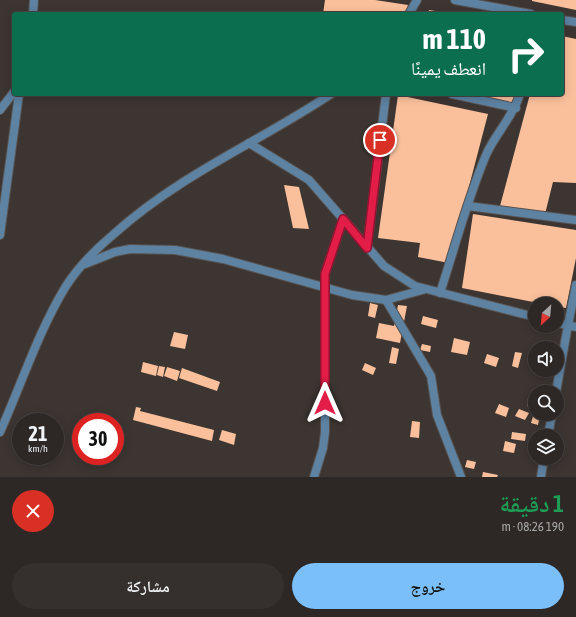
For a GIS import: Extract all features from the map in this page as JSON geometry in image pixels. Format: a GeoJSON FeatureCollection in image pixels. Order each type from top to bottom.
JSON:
{"type":"FeatureCollection","features":[{"type":"Feature","properties":{"kind":"street"},"geometry":{"type":"LineString","coordinates":[[33,12],[34,0]]}},
{"type":"Feature","properties":{"kind":"street"},"geometry":{"type":"LineString","coordinates":[[410,12],[417,0]]}},
{"type":"Feature","properties":{"kind":"street"},"geometry":{"type":"LineString","coordinates":[[455,0],[520,12]]}},
{"type":"Feature","properties":{"kind":"street"},"geometry":{"type":"LineString","coordinates":[[503,9],[506,0]]}},
{"type":"Feature","properties":{"kind":"street"},"geometry":{"type":"LineString","coordinates":[[564,20],[576,22]]}},
{"type":"Feature","properties":{"kind":"street"},"geometry":{"type":"LineString","coordinates":[[0,110],[12,95]]}},
{"type":"Feature","properties":{"kind":"street"},"geometry":{"type":"LineString","coordinates":[[0,235],[19,96]]}},
{"type":"Feature","properties":{"kind":"street"},"geometry":{"type":"LineString","coordinates":[[0,432],[45,322],[67,285],[82,265],[101,245],[141,211],[175,186],[328,96]]}},
{"type":"Feature","properties":{"kind":"street"},"geometry":{"type":"LineString","coordinates":[[367,248],[386,96]]}},
{"type":"Feature","properties":{"kind":"street"},"geometry":{"type":"LineString","coordinates":[[461,96],[516,108]]}},
{"type":"Feature","properties":{"kind":"street"},"geometry":{"type":"LineString","coordinates":[[440,293],[468,206],[490,146],[516,108],[519,96]]}},
{"type":"Feature","properties":{"kind":"street"},"geometry":{"type":"LineString","coordinates":[[249,143],[309,180],[367,248],[384,266],[399,277],[415,286],[528,315]]}},
{"type":"Feature","properties":{"kind":"street"},"geometry":{"type":"LineString","coordinates":[[468,206],[576,220]]}},
{"type":"Feature","properties":{"kind":"street"},"geometry":{"type":"LineString","coordinates":[[314,477],[323,448],[325,432],[325,274],[343,219]]}},
{"type":"Feature","properties":{"kind":"street"},"geometry":{"type":"LineString","coordinates":[[82,265],[115,252],[130,249],[175,250],[223,259],[352,296],[386,300],[426,289]]}},
{"type":"Feature","properties":{"kind":"street"},"geometry":{"type":"LineString","coordinates":[[558,385],[572,326],[576,286]]}},
{"type":"Feature","properties":{"kind":"street"},"geometry":{"type":"LineString","coordinates":[[386,300],[431,376],[437,414],[461,477]]}},
{"type":"Feature","properties":{"kind":"street"},"geometry":{"type":"LineString","coordinates":[[541,477],[543,465]]}},
{"type":"Feature","properties":{"kind":"building"},"geometry":{"type":"Polygon","coordinates":[[[325,0],[375,0],[408,5],[406,12],[323,12],[325,0]]]}},
{"type":"Feature","properties":{"kind":"building"},"geometry":{"type":"Polygon","coordinates":[[[576,0],[576,10],[532,1],[576,0]]]}},
{"type":"Feature","properties":{"kind":"building"},"geometry":{"type":"Polygon","coordinates":[[[429,10],[442,12],[428,12],[429,10]]]}},
{"type":"Feature","properties":{"kind":"building"},"geometry":{"type":"Polygon","coordinates":[[[564,36],[576,39],[576,183],[553,182],[545,214],[500,206],[529,96],[564,96],[564,36]]]}},
{"type":"Feature","properties":{"kind":"building"},"geometry":{"type":"Polygon","coordinates":[[[398,96],[488,114],[449,263],[418,257],[420,243],[378,238],[398,96]]]}},
{"type":"Feature","properties":{"kind":"building"},"geometry":{"type":"Polygon","coordinates":[[[461,96],[518,96],[514,112],[461,96]]]}},
{"type":"Feature","properties":{"kind":"building"},"geometry":{"type":"Polygon","coordinates":[[[284,185],[299,187],[309,229],[293,228],[284,185]]]}},
{"type":"Feature","properties":{"kind":"building"},"geometry":{"type":"Polygon","coordinates":[[[473,214],[576,230],[576,258],[566,308],[564,308],[564,297],[528,297],[528,301],[462,288],[473,214]]]}},
{"type":"Feature","properties":{"kind":"building"},"geometry":{"type":"Polygon","coordinates":[[[370,303],[378,305],[375,318],[368,316],[370,303]]]}},
{"type":"Feature","properties":{"kind":"building"},"geometry":{"type":"Polygon","coordinates":[[[398,305],[407,306],[400,343],[376,338],[379,323],[394,326],[398,305]]]}},
{"type":"Feature","properties":{"kind":"building"},"geometry":{"type":"Polygon","coordinates":[[[423,316],[438,320],[436,328],[421,324],[423,316]]]}},
{"type":"Feature","properties":{"kind":"building"},"geometry":{"type":"Polygon","coordinates":[[[174,332],[188,335],[185,349],[170,346],[174,332]]]}},
{"type":"Feature","properties":{"kind":"building"},"geometry":{"type":"Polygon","coordinates":[[[454,338],[470,342],[467,355],[451,352],[454,338]]]}},
{"type":"Feature","properties":{"kind":"building"},"geometry":{"type":"Polygon","coordinates":[[[422,344],[431,346],[430,352],[420,350],[422,344]]]}},
{"type":"Feature","properties":{"kind":"building"},"geometry":{"type":"Polygon","coordinates":[[[392,347],[399,349],[396,364],[389,363],[392,347]]]}},
{"type":"Feature","properties":{"kind":"building"},"geometry":{"type":"Polygon","coordinates":[[[515,352],[522,353],[518,368],[512,366],[515,352]]]}},
{"type":"Feature","properties":{"kind":"building"},"geometry":{"type":"Polygon","coordinates":[[[487,354],[499,358],[496,367],[484,363],[487,354]]]}},
{"type":"Feature","properties":{"kind":"building"},"geometry":{"type":"Polygon","coordinates":[[[143,362],[158,366],[156,376],[141,372],[143,362]]]}},
{"type":"Feature","properties":{"kind":"building"},"geometry":{"type":"Polygon","coordinates":[[[365,363],[376,368],[373,375],[362,370],[365,363]]]}},
{"type":"Feature","properties":{"kind":"building"},"geometry":{"type":"Polygon","coordinates":[[[159,366],[165,367],[163,377],[157,375],[159,366]]]}},
{"type":"Feature","properties":{"kind":"building"},"geometry":{"type":"Polygon","coordinates":[[[167,367],[180,371],[177,381],[164,376],[167,367]]]}},
{"type":"Feature","properties":{"kind":"building"},"geometry":{"type":"Polygon","coordinates":[[[182,368],[220,382],[217,391],[179,378],[182,368]]]}},
{"type":"Feature","properties":{"kind":"building"},"geometry":{"type":"Polygon","coordinates":[[[499,404],[509,408],[506,417],[495,413],[499,404]]]}},
{"type":"Feature","properties":{"kind":"building"},"geometry":{"type":"Polygon","coordinates":[[[136,407],[141,408],[140,411],[214,430],[212,441],[133,420],[136,407]]]}},
{"type":"Feature","properties":{"kind":"building"},"geometry":{"type":"Polygon","coordinates":[[[519,409],[528,413],[525,420],[515,416],[519,409]]]}},
{"type":"Feature","properties":{"kind":"building"},"geometry":{"type":"Polygon","coordinates":[[[412,421],[420,422],[419,438],[410,437],[412,421]]]}},
{"type":"Feature","properties":{"kind":"building"},"geometry":{"type":"Polygon","coordinates":[[[532,421],[539,421],[538,425],[531,423],[532,421]]]}},
{"type":"Feature","properties":{"kind":"building"},"geometry":{"type":"Polygon","coordinates":[[[222,430],[236,434],[234,445],[219,440],[222,430]]]}},
{"type":"Feature","properties":{"kind":"building"},"geometry":{"type":"Polygon","coordinates":[[[512,432],[526,434],[525,441],[511,439],[512,432]]]}},
{"type":"Feature","properties":{"kind":"building"},"geometry":{"type":"Polygon","coordinates":[[[505,441],[516,444],[514,453],[503,451],[505,441]]]}},
{"type":"Feature","properties":{"kind":"building"},"geometry":{"type":"Polygon","coordinates":[[[467,460],[476,462],[474,469],[465,467],[467,460]]]}},
{"type":"Feature","properties":{"kind":"building"},"geometry":{"type":"Polygon","coordinates":[[[483,472],[498,475],[497,477],[482,477],[483,472]]]}},
{"type":"Feature","properties":{"kind":"route"},"geometry":{"type":"LineString","coordinates":[[325,403],[325,274],[343,219],[367,248],[380,140]]}}]}
